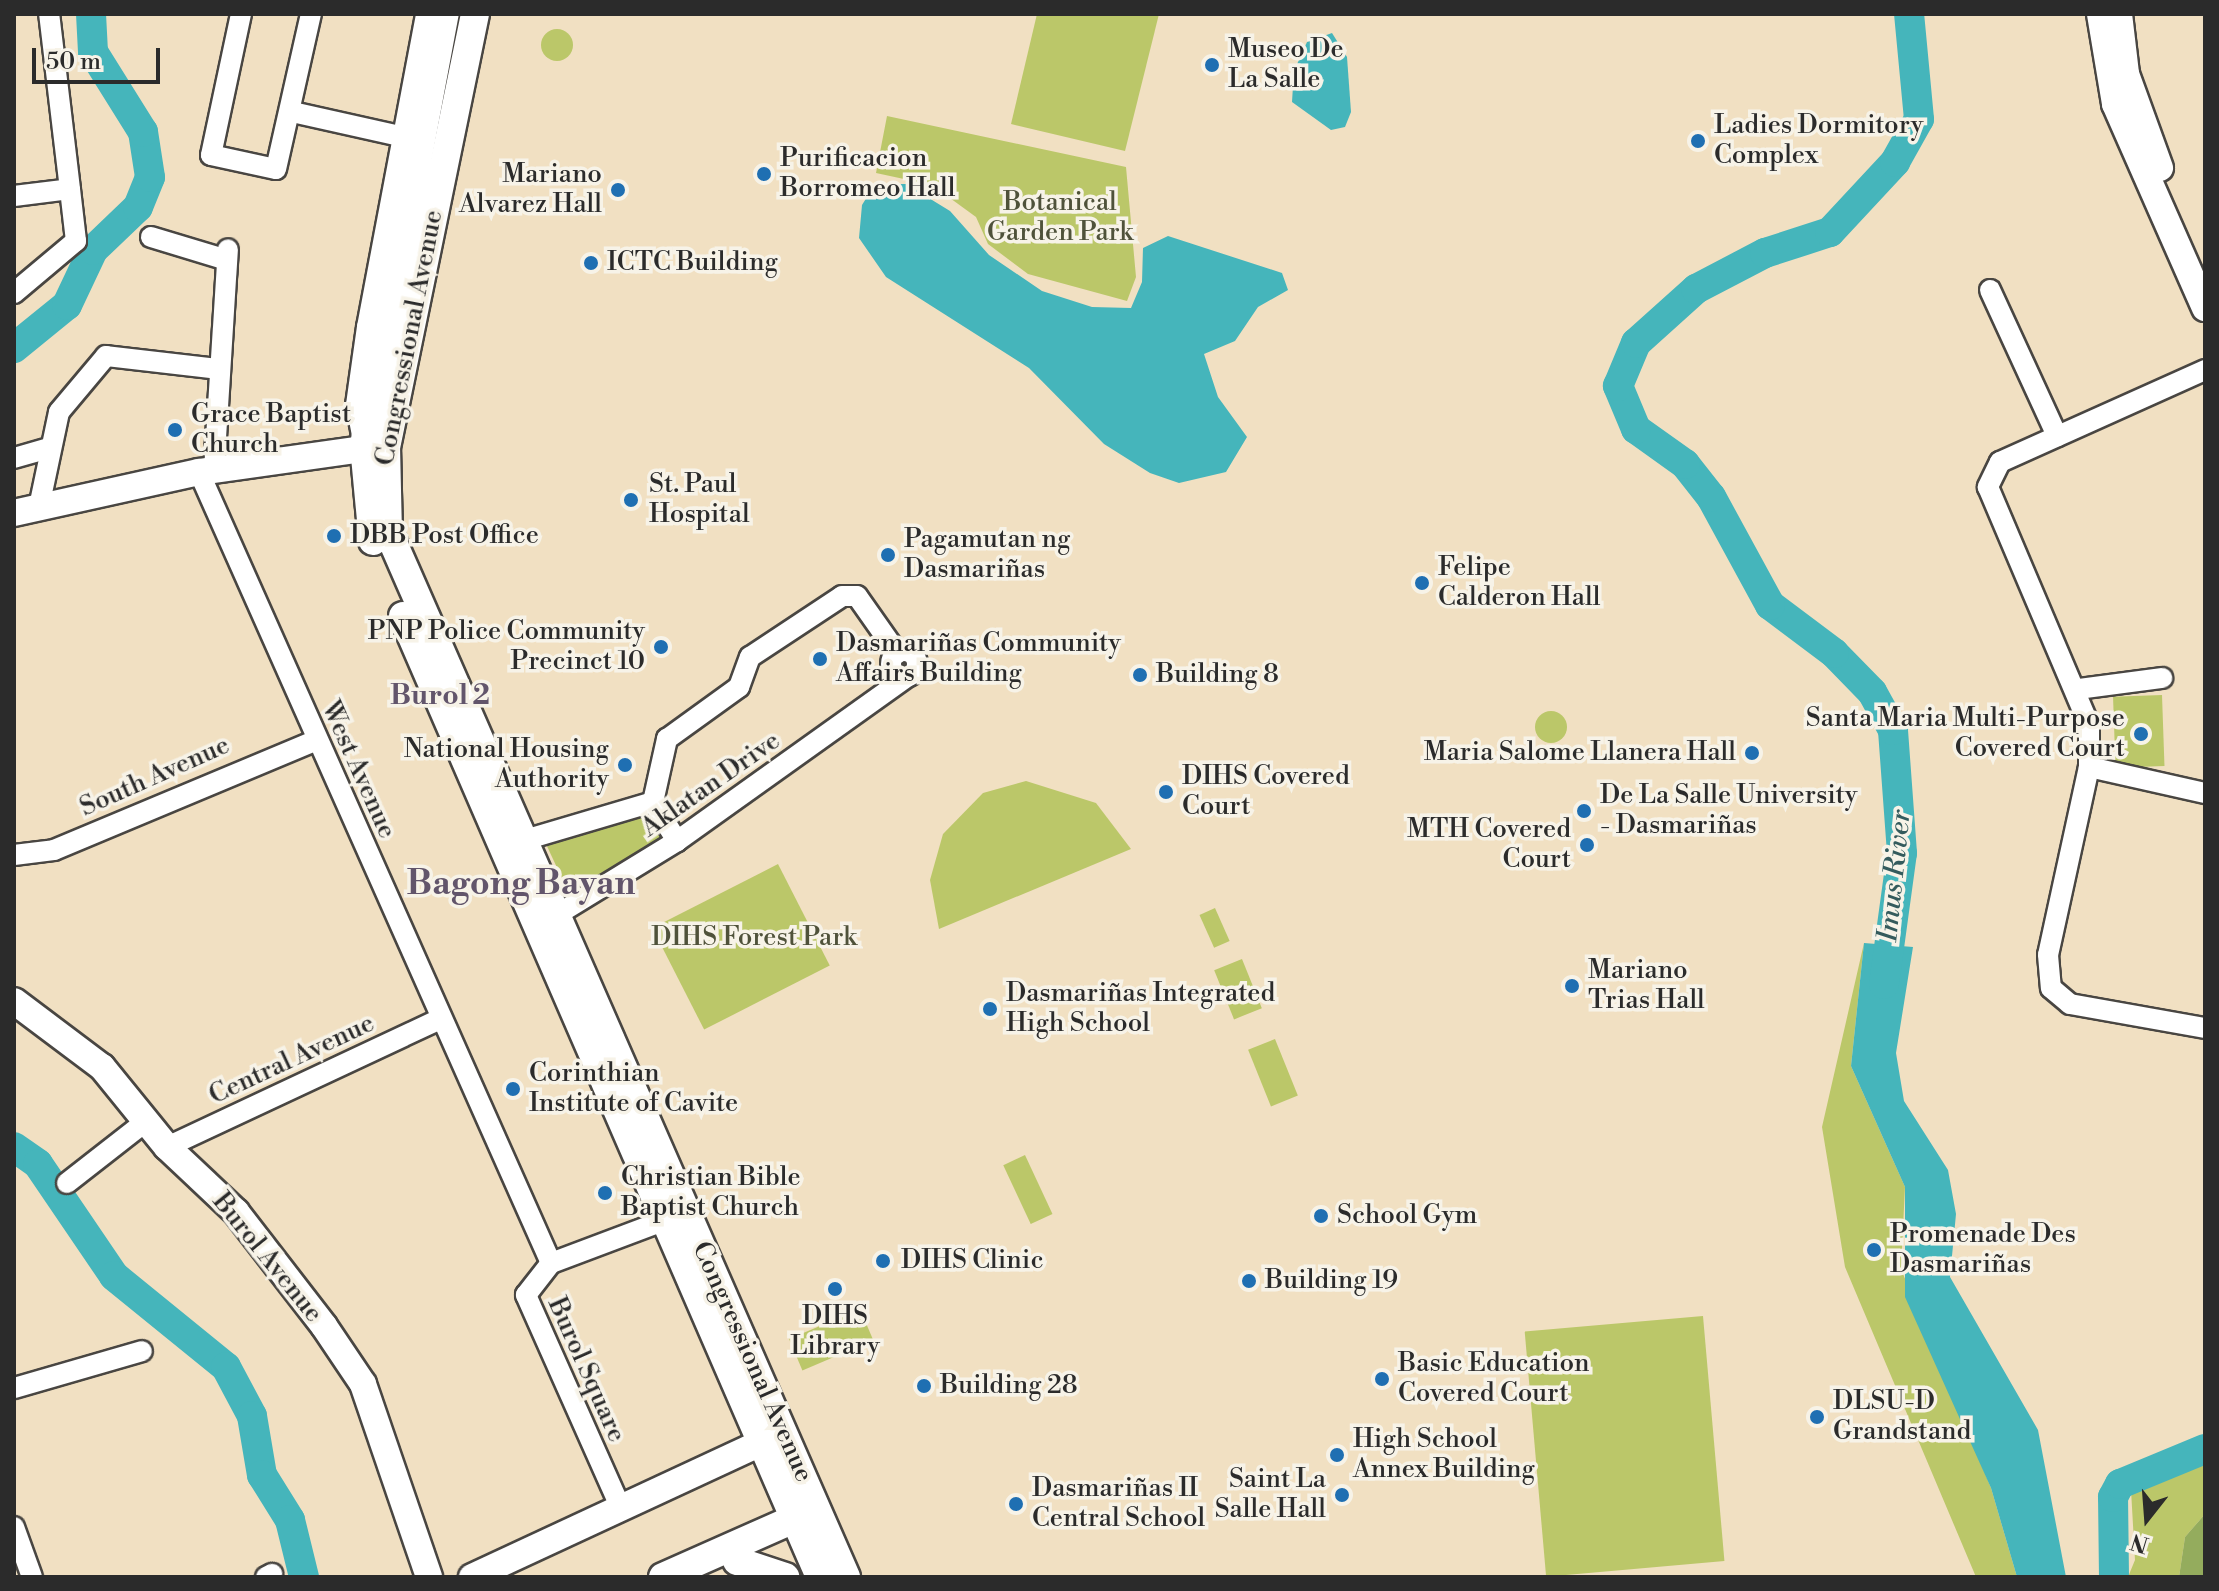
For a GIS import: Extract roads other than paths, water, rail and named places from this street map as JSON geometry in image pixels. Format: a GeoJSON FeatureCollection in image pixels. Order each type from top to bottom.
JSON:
{"type":"FeatureCollection","features":[{"type":"Feature","properties":{"kind":"main road","name":"Congressional Avenue"},"geometry":{"type":"LineString","coordinates":[[445,14],[412,139],[375,446],[371,535],[515,843],[809,1521],[846,1577]]}},
{"type":"Feature","properties":{"kind":"main road","name":"Congressional Avenue"},"geometry":{"type":"LineString","coordinates":[[375,446],[475,14]]}},
{"type":"Feature","properties":{"kind":"main road","name":"Congressional Avenue"},"geometry":{"type":"LineString","coordinates":[[809,1521],[820,1577]]}},
{"type":"Feature","properties":{"kind":"main road"},"geometry":{"type":"LineString","coordinates":[[693,1577],[737,1561],[809,1521]]}},
{"type":"Feature","properties":{"kind":"main road"},"geometry":{"type":"LineString","coordinates":[[663,1577],[809,1521]]}},
{"type":"Feature","properties":{"kind":"main road"},"geometry":{"type":"LineString","coordinates":[[737,1561],[785,1577]]}},
{"type":"Feature","properties":{"kind":"street"},"geometry":{"type":"LineString","coordinates":[[14,293],[76,241],[49,14]]}},
{"type":"Feature","properties":{"kind":"street"},"geometry":{"type":"LineString","coordinates":[[241,14],[211,155],[281,167],[311,14]]}},
{"type":"Feature","properties":{"kind":"street","name":"Congressional Avenue"},"geometry":{"type":"LineString","coordinates":[[412,139],[426,14]]}},
{"type":"Feature","properties":{"kind":"street"},"geometry":{"type":"LineString","coordinates":[[2100,14],[2115,104],[2205,308]]}},
{"type":"Feature","properties":{"kind":"street"},"geometry":{"type":"LineString","coordinates":[[2119,14],[2126,74],[2143,126],[2205,266]]}},
{"type":"Feature","properties":{"kind":"street"},"geometry":{"type":"LineString","coordinates":[[292,112],[412,139]]}},
{"type":"Feature","properties":{"kind":"street"},"geometry":{"type":"LineString","coordinates":[[14,196],[70,189]]}},
{"type":"Feature","properties":{"kind":"street"},"geometry":{"type":"LineString","coordinates":[[151,237],[228,254],[206,471]]}},
{"type":"Feature","properties":{"kind":"street"},"geometry":{"type":"LineString","coordinates":[[1990,290],[2057,436]]}},
{"type":"Feature","properties":{"kind":"street"},"geometry":{"type":"LineString","coordinates":[[26,510],[59,412],[106,356],[218,369]]}},
{"type":"Feature","properties":{"kind":"street"},"geometry":{"type":"LineString","coordinates":[[2205,370],[2000,462],[1988,487],[2078,689],[2089,725],[2089,767],[2048,955],[2051,988],[2070,1004],[2205,1028]]}},
{"type":"Feature","properties":{"kind":"street"},"geometry":{"type":"LineString","coordinates":[[26,510],[206,471],[375,446]]}},
{"type":"Feature","properties":{"kind":"street"},"geometry":{"type":"LineString","coordinates":[[14,458],[48,448]]}},
{"type":"Feature","properties":{"kind":"street","name":"West Avenue"},"geometry":{"type":"LineString","coordinates":[[206,471],[317,740],[438,1020],[551,1263]]}},
{"type":"Feature","properties":{"kind":"street","name":"Aklatan Drive"},"geometry":{"type":"LineString","coordinates":[[548,921],[677,841],[907,677],[892,669],[897,653],[857,596],[842,596],[750,657],[739,687],[667,739],[653,802]]}},
{"type":"Feature","properties":{"kind":"street"},"geometry":{"type":"LineString","coordinates":[[2078,689],[2162,678]]}},
{"type":"Feature","properties":{"kind":"street","name":"South Avenue"},"geometry":{"type":"LineString","coordinates":[[14,855],[54,850],[317,740]]}},
{"type":"Feature","properties":{"kind":"street"},"geometry":{"type":"LineString","coordinates":[[2089,767],[2205,793]]}},
{"type":"Feature","properties":{"kind":"street"},"geometry":{"type":"LineString","coordinates":[[515,843],[653,802],[677,841]]}},
{"type":"Feature","properties":{"kind":"street","name":"Burol Avenue"},"geometry":{"type":"LineString","coordinates":[[14,1001],[102,1067],[167,1147],[236,1212],[363,1384],[429,1577]]}},
{"type":"Feature","properties":{"kind":"street","name":"Central Avenue"},"geometry":{"type":"LineString","coordinates":[[167,1147],[438,1020]]}},
{"type":"Feature","properties":{"kind":"street"},"geometry":{"type":"LineString","coordinates":[[67,1183],[145,1122]]}},
{"type":"Feature","properties":{"kind":"street","name":"Burol Square"},"geometry":{"type":"LineString","coordinates":[[619,1504],[526,1295],[551,1263],[676,1216]]}},
{"type":"Feature","properties":{"kind":"street"},"geometry":{"type":"LineString","coordinates":[[14,1388],[142,1351]]}},
{"type":"Feature","properties":{"kind":"street"},"geometry":{"type":"LineString","coordinates":[[472,1577],[619,1504],[772,1438]]}},
{"type":"Feature","properties":{"kind":"street"},"geometry":{"type":"LineString","coordinates":[[14,1527],[32,1577]]}},
{"type":"Feature","properties":{"kind":"water"},"geometry":{"type":"Polygon","coordinates":[[[1332,33],[1347,57],[1351,112],[1345,127],[1331,130],[1292,102],[1294,71],[1307,42],[1332,33]]]}},
{"type":"Feature","properties":{"kind":"water"},"geometry":{"type":"Polygon","coordinates":[[[875,184],[906,184],[950,211],[989,255],[1042,291],[1092,307],[1131,308],[1142,282],[1143,248],[1168,236],[1282,273],[1288,290],[1258,307],[1235,341],[1204,354],[1218,397],[1247,437],[1226,472],[1179,483],[1150,473],[1104,444],[1029,368],[886,277],[859,238],[862,205],[875,184]]]}},
{"type":"Feature","properties":{"kind":"water"},"geometry":{"type":"Polygon","coordinates":[[[1864,943],[1913,947],[1896,1053],[1904,1101],[1948,1170],[1956,1214],[1950,1277],[2038,1430],[2066,1577],[2017,1577],[1991,1488],[1905,1297],[1905,1187],[1851,1066],[1864,943]]]}},
{"type":"Feature","properties":{"kind":"waterway"},"geometry":{"type":"LineString","coordinates":[[14,348],[67,305],[93,250],[138,207],[150,177],[143,132],[93,52],[91,14]]}},
{"type":"Feature","properties":{"kind":"waterway","name":"Imus River"},"geometry":{"type":"LineString","coordinates":[[1884,984],[1902,853],[1893,730],[1872,692],[1834,653],[1770,605],[1711,497],[1685,464],[1636,429],[1618,386],[1636,343],[1696,289],[1765,253],[1830,232],[1895,162],[1919,119],[1909,14]]}},
{"type":"Feature","properties":{"kind":"waterway"},"geometry":{"type":"LineString","coordinates":[[14,1147],[38,1164],[114,1276],[226,1367],[252,1416],[262,1475],[290,1520],[304,1577]]}},
{"type":"Feature","properties":{"kind":"waterway"},"geometry":{"type":"LineString","coordinates":[[2114,1577],[2113,1497],[2120,1484],[2205,1449]]}},
{"type":"Feature","properties":{"kind":"place","name":"Museo De La Salle"},"geometry":{"type":"Point","coordinates":[1212,65]}},
{"type":"Feature","properties":{"kind":"place","name":"Ladies Dormitory Complex"},"geometry":{"type":"Point","coordinates":[1698,141]}},
{"type":"Feature","properties":{"kind":"place","name":"Purificacion Borromeo Hall"},"geometry":{"type":"Point","coordinates":[764,174]}},
{"type":"Feature","properties":{"kind":"place","name":"Mariano Alvarez Hall"},"geometry":{"type":"Point","coordinates":[618,190]}},
{"type":"Feature","properties":{"kind":"place","name":"ICTC Building"},"geometry":{"type":"Point","coordinates":[591,263]}},
{"type":"Feature","properties":{"kind":"place","name":"Grace Baptist Church"},"geometry":{"type":"Point","coordinates":[175,430]}},
{"type":"Feature","properties":{"kind":"place","name":"St. Paul Hospital"},"geometry":{"type":"Point","coordinates":[631,500]}},
{"type":"Feature","properties":{"kind":"place","name":"DBB Post Office"},"geometry":{"type":"Point","coordinates":[334,536]}},
{"type":"Feature","properties":{"kind":"place","name":"Pagamutan ng Dasmariñas"},"geometry":{"type":"Point","coordinates":[888,555]}},
{"type":"Feature","properties":{"kind":"place","name":"Felipe Calderon Hall"},"geometry":{"type":"Point","coordinates":[1422,583]}},
{"type":"Feature","properties":{"kind":"place","name":"PNP Police Community Precinct 10"},"geometry":{"type":"Point","coordinates":[661,647]}},
{"type":"Feature","properties":{"kind":"place","name":"Dasmariñas Community Affairs Building"},"geometry":{"type":"Point","coordinates":[820,659]}},
{"type":"Feature","properties":{"kind":"place","name":"Building 8"},"geometry":{"type":"Point","coordinates":[1140,675]}},
{"type":"Feature","properties":{"kind":"place","name":"Santa Maria Multi-Purpose Covered Court"},"geometry":{"type":"Point","coordinates":[2141,734]}},
{"type":"Feature","properties":{"kind":"place","name":"Maria Salome Llanera Hall"},"geometry":{"type":"Point","coordinates":[1752,753]}},
{"type":"Feature","properties":{"kind":"place","name":"National Housing Authority"},"geometry":{"type":"Point","coordinates":[625,765]}},
{"type":"Feature","properties":{"kind":"place","name":"DIHS Covered Court"},"geometry":{"type":"Point","coordinates":[1166,792]}},
{"type":"Feature","properties":{"kind":"place","name":"De La Salle University - Dasmariñas"},"geometry":{"type":"Point","coordinates":[1584,811]}},
{"type":"Feature","properties":{"kind":"place","name":"MTH Covered Court"},"geometry":{"type":"Point","coordinates":[1587,845]}},
{"type":"Feature","properties":{"kind":"place","name":"Mariano Trias Hall"},"geometry":{"type":"Point","coordinates":[1572,986]}},
{"type":"Feature","properties":{"kind":"place","name":"Dasmariñas Integrated High School"},"geometry":{"type":"Point","coordinates":[990,1009]}},
{"type":"Feature","properties":{"kind":"place","name":"Corinthian Institute of Cavite"},"geometry":{"type":"Point","coordinates":[513,1089]}},
{"type":"Feature","properties":{"kind":"place","name":"Christian Bible Baptist Church"},"geometry":{"type":"Point","coordinates":[605,1193]}},
{"type":"Feature","properties":{"kind":"place","name":"School Gym"},"geometry":{"type":"Point","coordinates":[1321,1216]}},
{"type":"Feature","properties":{"kind":"place","name":"Promenade Des Dasmariñas"},"geometry":{"type":"Point","coordinates":[1874,1250]}},
{"type":"Feature","properties":{"kind":"place","name":"DIHS Clinic"},"geometry":{"type":"Point","coordinates":[883,1261]}},
{"type":"Feature","properties":{"kind":"place","name":"Building 19"},"geometry":{"type":"Point","coordinates":[1249,1281]}},
{"type":"Feature","properties":{"kind":"place","name":"DIHS Library"},"geometry":{"type":"Point","coordinates":[835,1289]}},
{"type":"Feature","properties":{"kind":"place","name":"Basic Education Covered Court"},"geometry":{"type":"Point","coordinates":[1382,1379]}},
{"type":"Feature","properties":{"kind":"place","name":"Building 28"},"geometry":{"type":"Point","coordinates":[924,1386]}},
{"type":"Feature","properties":{"kind":"place","name":"DLSU-D Grandstand"},"geometry":{"type":"Point","coordinates":[1817,1417]}},
{"type":"Feature","properties":{"kind":"place","name":"High School Annex Building"},"geometry":{"type":"Point","coordinates":[1337,1455]}},
{"type":"Feature","properties":{"kind":"place","name":"Saint La Salle Hall"},"geometry":{"type":"Point","coordinates":[1342,1495]}},
{"type":"Feature","properties":{"kind":"place","name":"Dasmariñas II Central School"},"geometry":{"type":"Point","coordinates":[1016,1504]}},
{"type":"Feature","properties":{"kind":"district","name":"Burol 2"},"geometry":{"type":"Point","coordinates":[440,696]}},
{"type":"Feature","properties":{"kind":"district","name":"Bagong Bayan"},"geometry":{"type":"Point","coordinates":[521,885]}},
{"type":"Feature","properties":{"kind":"park label","name":"Botanical Garden Park"},"geometry":{"type":"Point","coordinates":[1060,218]}},
{"type":"Feature","properties":{"kind":"park label","name":"DIHS Forest Park"},"geometry":{"type":"Point","coordinates":[754,938]}}]}
